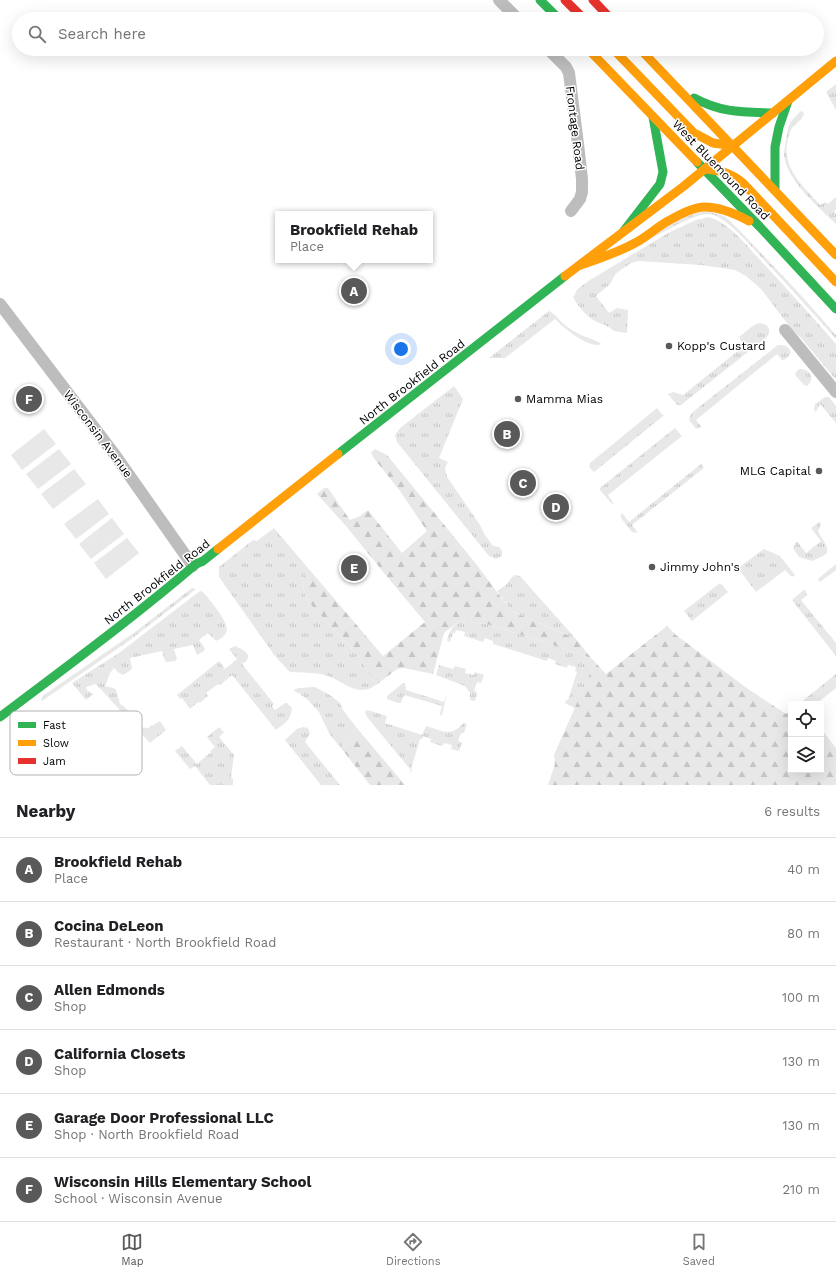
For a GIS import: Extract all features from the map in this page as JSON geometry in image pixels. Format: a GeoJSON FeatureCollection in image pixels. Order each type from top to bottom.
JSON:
{"type":"FeatureCollection","features":[{"type":"Feature","properties":{"kind":"main road"},"geometry":{"type":"LineString","coordinates":[[540,0],[552,12]]}},
{"type":"Feature","properties":{"kind":"main road"},"geometry":{"type":"LineString","coordinates":[[565,0],[577,12]]}},
{"type":"Feature","properties":{"kind":"main road"},"geometry":{"type":"LineString","coordinates":[[593,0],[605,12]]}},
{"type":"Feature","properties":{"kind":"main road","name":"West Bluemound Road"},"geometry":{"type":"LineString","coordinates":[[595,56],[760,227],[836,309]]}},
{"type":"Feature","properties":{"kind":"main road"},"geometry":{"type":"LineString","coordinates":[[620,56],[694,133],[707,141],[720,145],[734,146]]}},
{"type":"Feature","properties":{"kind":"main road"},"geometry":{"type":"LineString","coordinates":[[647,56],[776,190],[836,255]]}},
{"type":"Feature","properties":{"kind":"main road","name":"North Brookfield Road"},"geometry":{"type":"LineString","coordinates":[[0,717],[117,629],[193,566],[203,561],[578,266],[704,170],[836,61]]}},
{"type":"Feature","properties":{"kind":"main road"},"geometry":{"type":"LineString","coordinates":[[680,90],[706,106],[720,110],[733,112],[773,113]]}},
{"type":"Feature","properties":{"kind":"main road"},"geometry":{"type":"LineString","coordinates":[[776,190],[775,147],[779,127],[788,100]]}},
{"type":"Feature","properties":{"kind":"main road"},"geometry":{"type":"LineString","coordinates":[[622,232],[660,184],[663,172],[653,117]]}},
{"type":"Feature","properties":{"kind":"main road"},"geometry":{"type":"LineString","coordinates":[[704,170],[720,170],[731,174],[743,183],[836,282]]}},
{"type":"Feature","properties":{"kind":"main road"},"geometry":{"type":"LineString","coordinates":[[578,266],[617,253],[637,242],[668,221],[692,210],[705,207],[720,209],[738,215],[760,227]]}},
{"type":"Feature","properties":{"kind":"street"},"geometry":{"type":"LineString","coordinates":[[499,0],[511,12]]}},
{"type":"Feature","properties":{"kind":"street","name":"Frontage Road"},"geometry":{"type":"LineString","coordinates":[[555,56],[566,67],[568,73],[578,144],[582,192],[580,199],[571,211]]}},
{"type":"Feature","properties":{"kind":"street","name":"Wisconsin Avenue"},"geometry":{"type":"LineString","coordinates":[[0,304],[115,455],[193,566]]}},
{"type":"Feature","properties":{"kind":"street"},"geometry":{"type":"LineString","coordinates":[[785,330],[836,392]]}},
{"type":"Feature","properties":{"kind":"green space"},"geometry":{"type":"Polygon","coordinates":[[[836,84],[836,110],[826,92],[836,84]]]}},
{"type":"Feature","properties":{"kind":"green space"},"geometry":{"type":"Polygon","coordinates":[[[801,111],[804,113],[803,116],[792,128],[787,142],[788,162],[798,180],[820,205],[825,202],[828,204],[836,197],[836,209],[834,211],[836,214],[836,224],[797,184],[787,166],[784,154],[789,127],[791,121],[801,111]]]}},
{"type":"Feature","properties":{"kind":"green space"},"geometry":{"type":"Polygon","coordinates":[[[709,211],[726,217],[741,232],[798,292],[836,335],[836,339],[745,240],[732,227],[718,217],[708,214],[695,217],[652,238],[679,220],[693,214],[709,211]]]}},
{"type":"Feature","properties":{"kind":"green space"},"geometry":{"type":"Polygon","coordinates":[[[709,217],[717,220],[738,236],[836,344],[836,380],[801,338],[793,331],[761,289],[746,276],[735,270],[701,265],[638,261],[631,263],[615,274],[610,284],[596,296],[609,313],[617,308],[628,310],[627,333],[614,331],[608,326],[595,321],[585,313],[574,299],[573,296],[575,295],[576,291],[590,280],[668,233],[696,220],[709,217]]]}},
{"type":"Feature","properties":{"kind":"green space"},"geometry":{"type":"Polygon","coordinates":[[[549,311],[570,329],[601,343],[599,345],[593,345],[581,340],[555,319],[505,358],[489,358],[549,311]]]}},
{"type":"Feature","properties":{"kind":"green space"},"geometry":{"type":"Polygon","coordinates":[[[759,323],[765,324],[768,327],[769,332],[767,337],[681,405],[677,405],[668,394],[673,392],[683,395],[744,346],[739,337],[754,325],[759,323]]]}},
{"type":"Feature","properties":{"kind":"green space"},"geometry":{"type":"Polygon","coordinates":[[[778,345],[789,348],[791,352],[789,356],[782,360],[777,354],[696,420],[701,426],[700,428],[696,429],[689,420],[691,414],[778,345]]]}},
{"type":"Feature","properties":{"kind":"green space"},"geometry":{"type":"Polygon","coordinates":[[[799,369],[806,370],[810,374],[811,380],[807,386],[804,385],[795,375],[799,369]]]}},
{"type":"Feature","properties":{"kind":"green space"},"geometry":{"type":"Polygon","coordinates":[[[454,386],[463,399],[439,458],[448,462],[445,468],[447,477],[493,546],[499,547],[502,551],[502,556],[496,559],[489,556],[397,442],[395,435],[400,428],[454,386]]]}},
{"type":"Feature","properties":{"kind":"green space"},"geometry":{"type":"Polygon","coordinates":[[[825,397],[829,397],[836,406],[836,423],[820,404],[816,412],[814,410],[815,404],[825,397]]]}},
{"type":"Feature","properties":{"kind":"green space"},"geometry":{"type":"Polygon","coordinates":[[[657,408],[663,416],[594,472],[589,467],[590,463],[657,408]]]}},
{"type":"Feature","properties":{"kind":"green space"},"geometry":{"type":"Polygon","coordinates":[[[675,428],[682,436],[608,495],[614,504],[611,503],[600,488],[675,428]]]}},
{"type":"Feature","properties":{"kind":"green space"},"geometry":{"type":"Polygon","coordinates":[[[44,429],[56,444],[22,470],[11,455],[44,429]]]}},
{"type":"Feature","properties":{"kind":"green space"},"geometry":{"type":"Polygon","coordinates":[[[59,449],[71,464],[38,489],[26,474],[59,449]]]}},
{"type":"Feature","properties":{"kind":"green space"},"geometry":{"type":"Polygon","coordinates":[[[375,449],[387,455],[477,565],[511,611],[576,639],[591,658],[486,624],[459,621],[444,633],[433,674],[404,668],[397,669],[376,685],[360,658],[306,599],[302,580],[308,568],[383,656],[425,622],[346,526],[317,494],[324,488],[328,488],[350,520],[360,516],[368,510],[402,553],[427,531],[400,491],[373,457],[371,452],[375,449]]]}},
{"type":"Feature","properties":{"kind":"green space"},"geometry":{"type":"Polygon","coordinates":[[[701,464],[704,468],[632,525],[638,533],[632,532],[621,518],[622,513],[629,522],[701,464]]]}},
{"type":"Feature","properties":{"kind":"green space"},"geometry":{"type":"Polygon","coordinates":[[[74,469],[86,484],[53,509],[41,494],[74,469]]]}},
{"type":"Feature","properties":{"kind":"green space"},"geometry":{"type":"Polygon","coordinates":[[[98,499],[109,514],[76,539],[64,524],[98,499]]]}},
{"type":"Feature","properties":{"kind":"green space"},"geometry":{"type":"Polygon","coordinates":[[[112,518],[124,534],[91,559],[79,544],[112,518]]]}},
{"type":"Feature","properties":{"kind":"green space"},"geometry":{"type":"Polygon","coordinates":[[[819,522],[821,524],[818,531],[826,545],[827,553],[812,561],[799,557],[793,548],[797,541],[806,553],[821,541],[811,528],[819,522]]]}},
{"type":"Feature","properties":{"kind":"green space"},"geometry":{"type":"Polygon","coordinates":[[[274,528],[308,568],[302,580],[306,599],[360,658],[376,685],[369,689],[362,690],[350,687],[332,677],[325,675],[290,672],[275,656],[219,577],[219,567],[253,540],[257,541],[274,528]]]}},
{"type":"Feature","properties":{"kind":"green space"},"geometry":{"type":"Polygon","coordinates":[[[127,538],[139,553],[106,579],[94,563],[127,538]]]}},
{"type":"Feature","properties":{"kind":"green space"},"geometry":{"type":"Polygon","coordinates":[[[764,549],[780,556],[795,575],[792,577],[785,570],[756,592],[738,568],[764,549]]]}},
{"type":"Feature","properties":{"kind":"green space"},"geometry":{"type":"Polygon","coordinates":[[[836,564],[836,570],[820,582],[818,580],[819,578],[836,564]]]}},
{"type":"Feature","properties":{"kind":"green space"},"geometry":{"type":"Polygon","coordinates":[[[515,575],[520,576],[576,639],[511,611],[497,591],[506,585],[515,575]]]}},
{"type":"Feature","properties":{"kind":"green space"},"geometry":{"type":"Polygon","coordinates":[[[720,583],[728,592],[692,621],[684,611],[720,583]]]}},
{"type":"Feature","properties":{"kind":"green space"},"geometry":{"type":"Polygon","coordinates":[[[192,588],[196,589],[130,640],[42,701],[41,699],[44,695],[135,632],[192,588]]]}},
{"type":"Feature","properties":{"kind":"green space"},"geometry":{"type":"Polygon","coordinates":[[[805,589],[807,595],[801,600],[836,643],[836,656],[792,600],[805,589]]]}},
{"type":"Feature","properties":{"kind":"green space"},"geometry":{"type":"Polygon","coordinates":[[[200,591],[203,592],[215,606],[226,624],[226,633],[220,639],[216,641],[208,633],[199,640],[205,649],[197,655],[193,645],[174,649],[177,659],[175,661],[165,661],[162,651],[130,658],[132,668],[123,675],[114,668],[110,673],[105,686],[116,690],[120,704],[129,711],[121,711],[96,684],[86,687],[87,690],[93,694],[86,700],[72,683],[119,653],[200,591]]]}},
{"type":"Feature","properties":{"kind":"green space"},"geometry":{"type":"Polygon","coordinates":[[[459,621],[486,624],[591,658],[595,662],[575,708],[565,703],[566,700],[568,700],[577,672],[575,671],[576,667],[568,665],[567,668],[555,664],[556,661],[548,658],[547,661],[493,644],[493,641],[485,638],[483,642],[464,636],[465,632],[456,630],[455,633],[453,633],[450,642],[447,641],[454,625],[459,621]]]}},
{"type":"Feature","properties":{"kind":"green space"},"geometry":{"type":"Polygon","coordinates":[[[667,626],[676,635],[748,689],[786,714],[788,712],[788,773],[824,773],[824,733],[836,748],[836,785],[548,785],[555,764],[554,755],[595,662],[606,674],[667,626]]]}},
{"type":"Feature","properties":{"kind":"green space"},"geometry":{"type":"Polygon","coordinates":[[[235,646],[247,653],[247,661],[242,664],[274,704],[272,706],[275,710],[285,703],[292,708],[289,718],[276,730],[232,675],[220,685],[218,684],[206,693],[208,696],[190,709],[182,698],[180,699],[177,695],[219,661],[225,669],[237,659],[229,649],[235,646]]]}},
{"type":"Feature","properties":{"kind":"green space"},"geometry":{"type":"Polygon","coordinates":[[[439,665],[453,669],[455,666],[466,669],[465,673],[473,675],[475,672],[484,675],[481,683],[477,682],[474,691],[477,692],[475,701],[470,700],[470,693],[465,686],[436,675],[439,665]]]}},
{"type":"Feature","properties":{"kind":"green space"},"geometry":{"type":"Polygon","coordinates":[[[836,674],[836,688],[820,701],[802,701],[836,674]]]}},
{"type":"Feature","properties":{"kind":"green space"},"geometry":{"type":"Polygon","coordinates":[[[405,683],[406,690],[444,702],[447,694],[442,715],[441,716],[440,714],[442,706],[404,695],[401,703],[387,699],[387,696],[405,683]]]}},
{"type":"Feature","properties":{"kind":"green space"},"geometry":{"type":"Polygon","coordinates":[[[315,687],[330,695],[340,703],[343,710],[356,727],[341,748],[330,735],[319,712],[307,699],[294,691],[295,689],[299,688],[315,687]]]}},
{"type":"Feature","properties":{"kind":"green space"},"geometry":{"type":"Polygon","coordinates":[[[367,710],[387,716],[385,723],[422,735],[426,726],[441,731],[450,732],[459,728],[463,723],[467,724],[464,733],[461,733],[458,741],[462,743],[459,751],[451,749],[452,745],[444,743],[442,746],[430,742],[431,739],[423,736],[422,739],[420,739],[411,773],[410,769],[367,717],[365,712],[367,710]]]}},
{"type":"Feature","properties":{"kind":"green space"},"geometry":{"type":"Polygon","coordinates":[[[160,721],[166,730],[150,743],[142,734],[142,727],[148,728],[160,721]]]}},
{"type":"Feature","properties":{"kind":"green space"},"geometry":{"type":"Polygon","coordinates":[[[219,727],[224,732],[219,737],[234,755],[231,777],[233,779],[233,785],[210,785],[195,766],[190,769],[175,751],[182,746],[197,764],[215,747],[207,737],[219,727]]]}},
{"type":"Feature","properties":{"kind":"green space"},"geometry":{"type":"Polygon","coordinates":[[[303,727],[308,728],[310,733],[305,742],[340,785],[321,785],[285,740],[297,729],[303,727]]]}},
{"type":"Feature","properties":{"kind":"green space"},"geometry":{"type":"Polygon","coordinates":[[[356,727],[405,785],[370,785],[341,748],[356,727]]]}},
{"type":"Feature","properties":{"kind":"traffic: fast"},"geometry":{"type":"LineString","coordinates":[[540,0],[552,12]]}},
{"type":"Feature","properties":{"kind":"traffic: fast"},"geometry":{"type":"LineString","coordinates":[[694,98],[714,107],[732,111],[773,113]]}},
{"type":"Feature","properties":{"kind":"traffic: fast"},"geometry":{"type":"LineString","coordinates":[[775,190],[775,147],[779,127],[788,101]]}},
{"type":"Feature","properties":{"kind":"traffic: fast"},"geometry":{"type":"LineString","coordinates":[[623,232],[660,184],[663,172],[653,117]]}},
{"type":"Feature","properties":{"kind":"traffic: fast"},"geometry":{"type":"LineString","coordinates":[[697,162],[836,309]]}},
{"type":"Feature","properties":{"kind":"traffic: fast"},"geometry":{"type":"LineString","coordinates":[[338,454],[565,276]]}},
{"type":"Feature","properties":{"kind":"traffic: fast"},"geometry":{"type":"LineString","coordinates":[[0,717],[124,623],[196,564],[203,561],[218,549]]}},
{"type":"Feature","properties":{"kind":"traffic: slow"},"geometry":{"type":"LineString","coordinates":[[595,56],[697,162]]}},
{"type":"Feature","properties":{"kind":"traffic: slow"},"geometry":{"type":"LineString","coordinates":[[620,56],[694,133],[713,143],[734,146]]}},
{"type":"Feature","properties":{"kind":"traffic: slow"},"geometry":{"type":"LineString","coordinates":[[647,56],[836,255]]}},
{"type":"Feature","properties":{"kind":"traffic: slow"},"geometry":{"type":"LineString","coordinates":[[565,276],[684,186],[836,61]]}},
{"type":"Feature","properties":{"kind":"traffic: slow"},"geometry":{"type":"LineString","coordinates":[[704,169],[725,173],[743,183],[836,282]]}},
{"type":"Feature","properties":{"kind":"traffic: slow"},"geometry":{"type":"LineString","coordinates":[[578,266],[628,247],[668,221],[696,208],[717,208],[734,213],[749,221]]}},
{"type":"Feature","properties":{"kind":"traffic: slow"},"geometry":{"type":"LineString","coordinates":[[218,549],[338,454]]}},
{"type":"Feature","properties":{"kind":"traffic: jam"},"geometry":{"type":"LineString","coordinates":[[565,0],[577,12]]}},
{"type":"Feature","properties":{"kind":"traffic: jam"},"geometry":{"type":"LineString","coordinates":[[593,0],[604,12]]}},
{"type":"Feature","properties":{"kind":"place","name":"Brookfield Rehab"},"geometry":{"type":"Point","coordinates":[354,291]}},
{"type":"Feature","properties":{"kind":"place","name":"Kopp's Custard"},"geometry":{"type":"Point","coordinates":[669,346]}},
{"type":"Feature","properties":{"kind":"place","name":"Wisconsin Hills Elementary School"},"geometry":{"type":"Point","coordinates":[29,399]}},
{"type":"Feature","properties":{"kind":"place","name":"Mamma Mias"},"geometry":{"type":"Point","coordinates":[518,399]}},
{"type":"Feature","properties":{"kind":"place","name":"Cocina DeLeon"},"geometry":{"type":"Point","coordinates":[507,434]}},
{"type":"Feature","properties":{"kind":"place","name":"MLG Capital"},"geometry":{"type":"Point","coordinates":[819,471]}},
{"type":"Feature","properties":{"kind":"place","name":"Allen Edmonds"},"geometry":{"type":"Point","coordinates":[523,483]}},
{"type":"Feature","properties":{"kind":"place","name":"California Closets"},"geometry":{"type":"Point","coordinates":[556,507]}},
{"type":"Feature","properties":{"kind":"place","name":"Jimmy John's"},"geometry":{"type":"Point","coordinates":[652,567]}},
{"type":"Feature","properties":{"kind":"place","name":"Garage Door Professional LLC"},"geometry":{"type":"Point","coordinates":[354,568]}}]}
